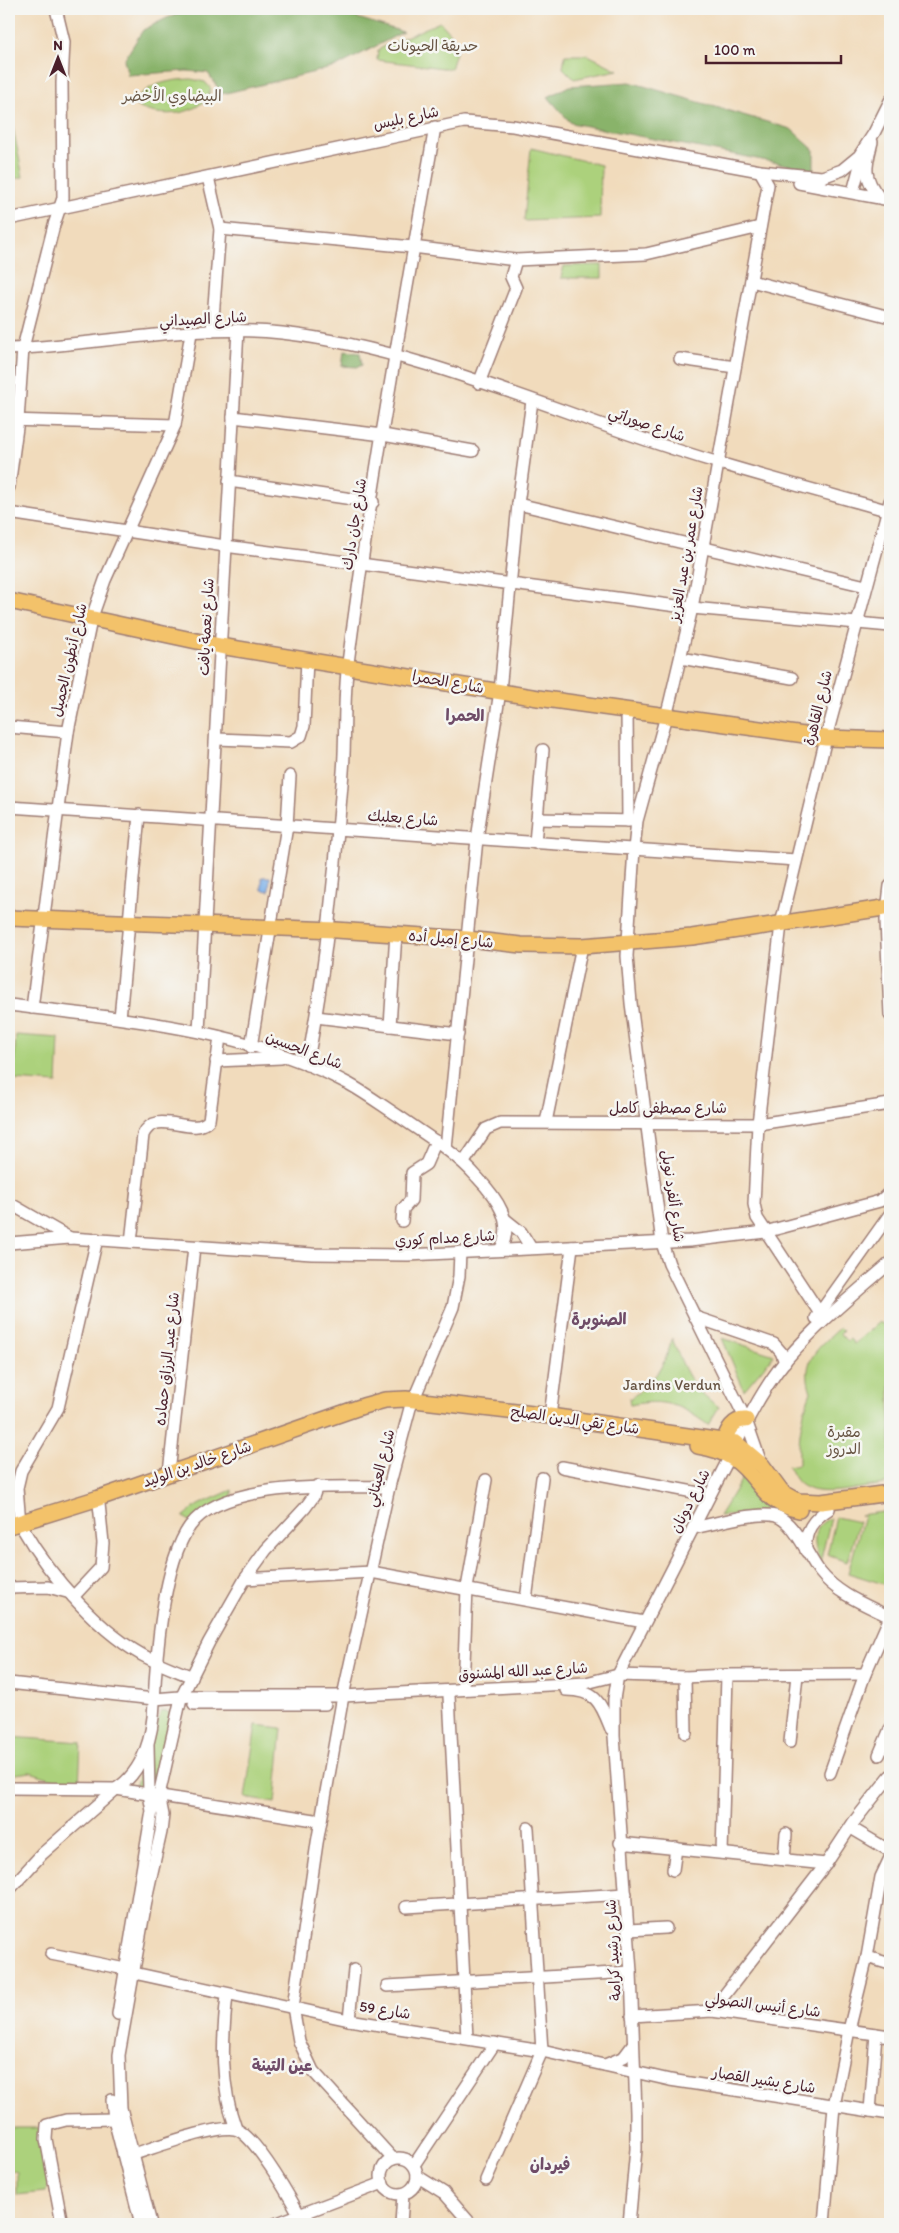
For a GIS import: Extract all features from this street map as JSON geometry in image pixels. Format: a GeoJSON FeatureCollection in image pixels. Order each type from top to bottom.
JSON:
{"type":"FeatureCollection","features":[{"type":"Feature","properties":{"kind":"main road","name":"شارع الحمرا"},"geometry":{"type":"LineString","coordinates":[[9,601],[220,646],[500,691],[826,738],[890,740]]}},
{"type":"Feature","properties":{"kind":"main road","name":"شارع إميل أده"},"geometry":{"type":"LineString","coordinates":[[9,918],[328,930],[468,939],[521,945],[582,946],[692,937],[888,907]]}},
{"type":"Feature","properties":{"kind":"main road","name":"شارع خالد بن الوليد"},"geometry":{"type":"LineString","coordinates":[[14,1525],[385,1400],[412,1403]]}},
{"type":"Feature","properties":{"kind":"main road","name":"شارع خالد بن الوليد"},"geometry":{"type":"LineString","coordinates":[[14,1525],[99,1504],[269,1448],[368,1412],[412,1403]]}},
{"type":"Feature","properties":{"kind":"main road","name":"شارع تقي الدين الصلح"},"geometry":{"type":"LineString","coordinates":[[412,1403],[550,1416],[727,1452]]}},
{"type":"Feature","properties":{"kind":"main road","name":"شارع تقي الدين الصلح"},"geometry":{"type":"LineString","coordinates":[[412,1403],[690,1444],[727,1452]]}},
{"type":"Feature","properties":{"kind":"main road"},"geometry":{"type":"LineString","coordinates":[[727,1452],[734,1424],[738,1420],[746,1420]]}},
{"type":"Feature","properties":{"kind":"main road"},"geometry":{"type":"LineString","coordinates":[[727,1452],[762,1464],[782,1492],[798,1501],[821,1502],[890,1493]]}},
{"type":"Feature","properties":{"kind":"main road"},"geometry":{"type":"LineString","coordinates":[[727,1452],[770,1498],[779,1504],[801,1511],[890,1501]]}},
{"type":"Feature","properties":{"kind":"street"},"geometry":{"type":"LineString","coordinates":[[9,487],[13,420],[23,348],[54,225],[64,198],[62,84],[64,42],[56,9]]}},
{"type":"Feature","properties":{"kind":"street"},"geometry":{"type":"LineString","coordinates":[[834,188],[833,174],[851,163],[864,149],[890,102]]}},
{"type":"Feature","properties":{"kind":"street","name":"شارع بليس"},"geometry":{"type":"LineString","coordinates":[[9,219],[464,122],[495,124],[760,171],[813,177],[833,174]]}},
{"type":"Feature","properties":{"kind":"street","name":"شارع جان دارك"},"geometry":{"type":"LineString","coordinates":[[307,1065],[316,1017],[328,930],[343,769],[347,665],[397,355],[412,247],[434,127]]}},
{"type":"Feature","properties":{"kind":"street"},"geometry":{"type":"LineString","coordinates":[[874,132],[866,171],[868,182],[878,197]]}},
{"type":"Feature","properties":{"kind":"street"},"geometry":{"type":"LineString","coordinates":[[853,192],[864,149]]}},
{"type":"Feature","properties":{"kind":"street"},"geometry":{"type":"LineString","coordinates":[[760,171],[768,185],[779,180],[834,188],[890,200]]}},
{"type":"Feature","properties":{"kind":"street"},"geometry":{"type":"LineString","coordinates":[[208,177],[220,229],[212,332]]}},
{"type":"Feature","properties":{"kind":"street","name":"شارع عمر بن عبد العزيز"},"geometry":{"type":"LineString","coordinates":[[627,942],[634,849],[632,821],[667,715],[692,608],[768,185]]}},
{"type":"Feature","properties":{"kind":"street"},"geometry":{"type":"LineString","coordinates":[[220,229],[412,247],[516,260],[646,254],[760,227]]}},
{"type":"Feature","properties":{"kind":"street"},"geometry":{"type":"LineString","coordinates":[[479,383],[516,288],[511,277],[516,260]]}},
{"type":"Feature","properties":{"kind":"street"},"geometry":{"type":"LineString","coordinates":[[751,281],[890,316]]}},
{"type":"Feature","properties":{"kind":"street","name":"شارع الصيداني"},"geometry":{"type":"LineString","coordinates":[[9,349],[238,330],[309,338],[397,355]]}},
{"type":"Feature","properties":{"kind":"street","name":"شارع نعمة يافت"},"geometry":{"type":"LineString","coordinates":[[199,1031],[238,330]]}},
{"type":"Feature","properties":{"kind":"street","name":"شارع أنطون الجميل"},"geometry":{"type":"LineString","coordinates":[[32,1008],[56,810],[68,732],[91,620],[105,580],[175,425],[191,333]]}},
{"type":"Feature","properties":{"kind":"street","name":"شارع صوراتي"},"geometry":{"type":"LineString","coordinates":[[397,355],[717,464],[890,508]]}},
{"type":"Feature","properties":{"kind":"street"},"geometry":{"type":"LineString","coordinates":[[680,359],[735,367]]}},
{"type":"Feature","properties":{"kind":"street"},"geometry":{"type":"LineString","coordinates":[[446,1148],[477,838],[500,691],[518,504],[532,401]]}},
{"type":"Feature","properties":{"kind":"street"},"geometry":{"type":"LineString","coordinates":[[233,417],[383,435],[473,451]]}},
{"type":"Feature","properties":{"kind":"street"},"geometry":{"type":"LineString","coordinates":[[13,420],[175,425]]}},
{"type":"Feature","properties":{"kind":"street"},"geometry":{"type":"LineString","coordinates":[[229,481],[373,502]]}},
{"type":"Feature","properties":{"kind":"street"},"geometry":{"type":"LineString","coordinates":[[518,504],[866,586]]}},
{"type":"Feature","properties":{"kind":"street","name":"شارع القاهرة"},"geometry":{"type":"LineString","coordinates":[[819,1312],[765,1232],[758,1218],[754,1204],[758,1124],[781,924],[856,623],[890,508]]}},
{"type":"Feature","properties":{"kind":"street"},"geometry":{"type":"LineString","coordinates":[[9,513],[225,546],[692,608],[890,626]]}},
{"type":"Feature","properties":{"kind":"street"},"geometry":{"type":"LineString","coordinates":[[681,658],[792,678]]}},
{"type":"Feature","properties":{"kind":"street"},"geometry":{"type":"LineString","coordinates":[[216,739],[291,742],[301,736],[304,726],[307,659]]}},
{"type":"Feature","properties":{"kind":"street"},"geometry":{"type":"LineString","coordinates":[[538,819],[632,821],[627,710]]}},
{"type":"Feature","properties":{"kind":"street"},"geometry":{"type":"LineString","coordinates":[[9,727],[68,732]]}},
{"type":"Feature","properties":{"kind":"street"},"geometry":{"type":"LineString","coordinates":[[536,843],[543,750]]}},
{"type":"Feature","properties":{"kind":"street"},"geometry":{"type":"LineString","coordinates":[[251,1047],[257,1022],[269,928],[287,826],[290,776]]}},
{"type":"Feature","properties":{"kind":"street","name":"شارع بعلبك"},"geometry":{"type":"LineString","coordinates":[[9,807],[796,860]]}},
{"type":"Feature","properties":{"kind":"street"},"geometry":{"type":"LineString","coordinates":[[120,1018],[139,815]]}},
{"type":"Feature","properties":{"kind":"street"},"geometry":{"type":"LineString","coordinates":[[890,886],[888,907],[890,1016]]}},
{"type":"Feature","properties":{"kind":"street"},"geometry":{"type":"LineString","coordinates":[[390,1026],[396,934]]}},
{"type":"Feature","properties":{"kind":"street","name":"شارع ألفرد نوبل"},"geometry":{"type":"LineString","coordinates":[[627,942],[631,1003],[662,1243],[669,1264],[746,1420],[762,1464]]}},
{"type":"Feature","properties":{"kind":"street"},"geometry":{"type":"LineString","coordinates":[[546,1122],[582,946]]}},
{"type":"Feature","properties":{"kind":"street","name":"شارع الحسين"},"geometry":{"type":"LineString","coordinates":[[9,1005],[120,1018],[199,1031],[307,1065],[353,1087],[436,1141],[464,1162],[493,1196],[506,1220],[521,1232],[531,1248]]}},
{"type":"Feature","properties":{"kind":"street"},"geometry":{"type":"LineString","coordinates":[[316,1017],[458,1034]]}},
{"type":"Feature","properties":{"kind":"street"},"geometry":{"type":"LineString","coordinates":[[131,1242],[142,1141],[145,1129],[160,1123],[199,1126],[206,1123],[211,1115],[220,1037]]}},
{"type":"Feature","properties":{"kind":"street"},"geometry":{"type":"LineString","coordinates":[[216,1062],[288,1058]]}},
{"type":"Feature","properties":{"kind":"street","name":"شارع مصطفى كامل"},"geometry":{"type":"LineString","coordinates":[[464,1162],[482,1133],[491,1126],[509,1122],[758,1124],[890,1104]]}},
{"type":"Feature","properties":{"kind":"street"},"geometry":{"type":"LineString","coordinates":[[402,1222],[403,1209],[411,1202],[412,1173],[426,1164],[436,1141]]}},
{"type":"Feature","properties":{"kind":"street","name":"شارع مدام كوري"},"geometry":{"type":"LineString","coordinates":[[9,1243],[70,1238],[194,1247],[381,1256],[662,1243],[765,1232],[880,1201],[890,1192]]}},
{"type":"Feature","properties":{"kind":"street"},"geometry":{"type":"LineString","coordinates":[[880,1201],[890,1207]]}},
{"type":"Feature","properties":{"kind":"street"},"geometry":{"type":"LineString","coordinates":[[9,1203],[70,1238]]}},
{"type":"Feature","properties":{"kind":"street"},"geometry":{"type":"LineString","coordinates":[[798,1348],[819,1312],[890,1214]]}},
{"type":"Feature","properties":{"kind":"street"},"geometry":{"type":"LineString","coordinates":[[500,1250],[506,1236],[506,1220]]}},
{"type":"Feature","properties":{"kind":"street"},"geometry":{"type":"LineString","coordinates":[[97,1239],[58,1408],[21,1471],[17,1488],[14,1525],[70,1594],[120,1640],[155,1661],[192,1677]]}},
{"type":"Feature","properties":{"kind":"street"},"geometry":{"type":"LineString","coordinates":[[550,1416],[572,1246]]}},
{"type":"Feature","properties":{"kind":"street","name":"شارع عبد الرزاق حماده"},"geometry":{"type":"LineString","coordinates":[[169,1474],[194,1247]]}},
{"type":"Feature","properties":{"kind":"street","name":"شارع العيتاني"},"geometry":{"type":"LineString","coordinates":[[393,2159],[313,2071],[299,2040],[293,2007],[321,1821],[342,1700],[389,1487],[412,1403],[453,1307],[459,1276],[460,1252]]}},
{"type":"Feature","properties":{"kind":"street"},"geometry":{"type":"LineString","coordinates":[[746,1420],[785,1362],[822,1323],[890,1263]]}},
{"type":"Feature","properties":{"kind":"street"},"geometry":{"type":"LineString","coordinates":[[695,1316],[774,1344],[782,1352],[785,1362]]}},
{"type":"Feature","properties":{"kind":"street","name":"شارع دونان"},"geometry":{"type":"LineString","coordinates":[[618,1675],[710,1495],[727,1452]]}},
{"type":"Feature","properties":{"kind":"street"},"geometry":{"type":"LineString","coordinates":[[562,1467],[710,1495]]}},
{"type":"Feature","properties":{"kind":"street"},"geometry":{"type":"LineString","coordinates":[[526,1600],[542,1478]]}},
{"type":"Feature","properties":{"kind":"street"},"geometry":{"type":"LineString","coordinates":[[463,1689],[467,1588],[486,1480]]}},
{"type":"Feature","properties":{"kind":"street"},"geometry":{"type":"LineString","coordinates":[[9,1890],[30,1865],[131,1778],[148,1745],[153,1724],[155,1661],[168,1585],[180,1546],[190,1526],[205,1512],[245,1496],[268,1490],[317,1486],[389,1487]]}},
{"type":"Feature","properties":{"kind":"street"},"geometry":{"type":"LineString","coordinates":[[151,2224],[131,2155],[121,2108],[119,2061],[129,1971],[154,1794],[181,1698],[244,1578],[266,1550],[314,1497],[317,1486]]}},
{"type":"Feature","properties":{"kind":"street"},"geometry":{"type":"LineString","coordinates":[[70,1594],[101,1567],[102,1543],[99,1504]]}},
{"type":"Feature","properties":{"kind":"street"},"geometry":{"type":"LineString","coordinates":[[806,1551],[805,1543],[809,1527],[820,1514],[829,1509]]}},
{"type":"Feature","properties":{"kind":"street"},"geometry":{"type":"LineString","coordinates":[[693,1528],[756,1516],[775,1516],[789,1525],[820,1573],[832,1584],[890,1617],[865,1674],[830,1773]]}},
{"type":"Feature","properties":{"kind":"street"},"geometry":{"type":"LineString","coordinates":[[244,1578],[371,1572],[467,1588],[644,1622]]}},
{"type":"Feature","properties":{"kind":"street"},"geometry":{"type":"LineString","coordinates":[[9,1588],[48,1588],[70,1594]]}},
{"type":"Feature","properties":{"kind":"street","name":"شارع عبد الله المشنوق"},"geometry":{"type":"LineString","coordinates":[[342,1700],[463,1689],[586,1683],[618,1675],[685,1678],[727,1675],[865,1674]]}},
{"type":"Feature","properties":{"kind":"street","name":"شارع رشيد كرامة"},"geometry":{"type":"LineString","coordinates":[[618,1675],[614,1698],[614,1736],[620,1842],[628,1930],[636,2149],[629,2224]]}},
{"type":"Feature","properties":{"kind":"street"},"geometry":{"type":"LineString","coordinates":[[722,1853],[727,1675]]}},
{"type":"Feature","properties":{"kind":"street"},"geometry":{"type":"LineString","coordinates":[[790,1742],[797,1675]]}},
{"type":"Feature","properties":{"kind":"street"},"geometry":{"type":"LineString","coordinates":[[685,1678],[686,1733]]}},
{"type":"Feature","properties":{"kind":"street","name":"شارع عبد الله المشنوق"},"geometry":{"type":"LineString","coordinates":[[9,1683],[154,1699],[192,1696],[342,1700],[553,1690],[583,1692],[595,1698],[601,1705],[614,1736]]}},
{"type":"Feature","properties":{"kind":"street"},"geometry":{"type":"LineString","coordinates":[[449,1696],[467,2038]]}},
{"type":"Feature","properties":{"kind":"street"},"geometry":{"type":"LineString","coordinates":[[878,1755],[890,1730]]}},
{"type":"Feature","properties":{"kind":"street"},"geometry":{"type":"LineString","coordinates":[[148,1745],[154,1794]]}},
{"type":"Feature","properties":{"kind":"street"},"geometry":{"type":"LineString","coordinates":[[712,2011],[888,1781]]}},
{"type":"Feature","properties":{"kind":"street"},"geometry":{"type":"LineString","coordinates":[[9,1788],[116,1789],[321,1821]]}},
{"type":"Feature","properties":{"kind":"street"},"geometry":{"type":"LineString","coordinates":[[486,2180],[542,2051],[528,1828]]}},
{"type":"Feature","properties":{"kind":"street"},"geometry":{"type":"LineString","coordinates":[[851,1828],[890,1851]]}},
{"type":"Feature","properties":{"kind":"street"},"geometry":{"type":"LineString","coordinates":[[784,1860],[786,1834]]}},
{"type":"Feature","properties":{"kind":"street"},"geometry":{"type":"LineString","coordinates":[[620,1842],[826,1864]]}},
{"type":"Feature","properties":{"kind":"street"},"geometry":{"type":"LineString","coordinates":[[673,1870],[676,1848]]}},
{"type":"Feature","properties":{"kind":"street"},"geometry":{"type":"LineString","coordinates":[[824,2224],[834,2106],[849,2030],[867,1957],[881,1877],[890,1858]]}},
{"type":"Feature","properties":{"kind":"street"},"geometry":{"type":"LineString","coordinates":[[406,1907],[626,1894]]}},
{"type":"Feature","properties":{"kind":"street"},"geometry":{"type":"LineString","coordinates":[[628,1930],[666,1928]]}},
{"type":"Feature","properties":{"kind":"street","name":"شارع 59"},"geometry":{"type":"LineString","coordinates":[[51,1954],[227,1995],[349,2020],[542,2051],[634,2072]]}},
{"type":"Feature","properties":{"kind":"street"},"geometry":{"type":"LineString","coordinates":[[867,1957],[890,1964]]}},
{"type":"Feature","properties":{"kind":"street"},"geometry":{"type":"LineString","coordinates":[[349,2020],[354,1970]]}},
{"type":"Feature","properties":{"kind":"street"},"geometry":{"type":"LineString","coordinates":[[129,1971],[112,2054],[114,2119],[141,2224]]}},
{"type":"Feature","properties":{"kind":"street"},"geometry":{"type":"LineString","coordinates":[[386,1986],[630,1972]]}},
{"type":"Feature","properties":{"kind":"street"},"geometry":{"type":"LineString","coordinates":[[227,1995],[223,2029],[224,2078],[236,2130]]}},
{"type":"Feature","properties":{"kind":"street","name":"شارع أنيس النصولي"},"geometry":{"type":"LineString","coordinates":[[632,2016],[712,2011],[890,2036]]}},
{"type":"Feature","properties":{"kind":"street"},"geometry":{"type":"LineString","coordinates":[[870,2111],[876,2034]]}},
{"type":"Feature","properties":{"kind":"street"},"geometry":{"type":"LineString","coordinates":[[471,2224],[444,2193],[416,2171],[405,2159],[393,2159],[384,2166],[382,2171],[383,2183],[391,2192],[403,2194],[413,2188],[416,2171],[494,2043]]}},
{"type":"Feature","properties":{"kind":"street"},"geometry":{"type":"LineString","coordinates":[[603,2065],[624,2057],[633,2045]]}},
{"type":"Feature","properties":{"kind":"street","name":"شارع بشير القصار"},"geometry":{"type":"LineString","coordinates":[[634,2072],[890,2114]]}},
{"type":"Feature","properties":{"kind":"street"},"geometry":{"type":"LineString","coordinates":[[62,2224],[46,2140],[47,2126],[66,2120],[114,2119]]}},
{"type":"Feature","properties":{"kind":"street"},"geometry":{"type":"LineString","coordinates":[[131,2155],[216,2130],[236,2130],[244,2134],[275,2173],[299,2214]]}},
{"type":"Feature","properties":{"kind":"street"},"geometry":{"type":"LineString","coordinates":[[275,2224],[383,2183]]}},
{"type":"Feature","properties":{"kind":"street"},"geometry":{"type":"LineString","coordinates":[[401,2224],[403,2194]]}},
{"type":"Feature","properties":{"kind":"green space"},"geometry":{"type":"Polygon","coordinates":[[[194,9],[329,9],[403,32],[336,67],[222,94],[208,73],[187,71],[128,75],[124,60],[143,30],[167,18],[194,9]]]}},
{"type":"Feature","properties":{"kind":"green space","name":"حديقة الحيونات"},"geometry":{"type":"Polygon","coordinates":[[[440,22],[451,34],[457,49],[451,69],[377,60],[378,50],[440,22]]]}},
{"type":"Feature","properties":{"kind":"green space"},"geometry":{"type":"Polygon","coordinates":[[[565,55],[588,55],[618,70],[574,79],[563,68],[565,55]]]}},
{"type":"Feature","properties":{"kind":"green space","name":"البيضاوي الأخضر"},"geometry":{"type":"Polygon","coordinates":[[[191,79],[205,82],[211,89],[206,99],[188,111],[164,114],[152,112],[132,103],[145,91],[158,84],[174,80],[191,79]]]}},
{"type":"Feature","properties":{"kind":"green space"},"geometry":{"type":"Polygon","coordinates":[[[630,82],[791,129],[814,150],[814,170],[571,123],[548,97],[569,86],[630,82]]]}},
{"type":"Feature","properties":{"kind":"green space"},"geometry":{"type":"Polygon","coordinates":[[[9,108],[23,177],[9,180],[9,108]]]}},
{"type":"Feature","properties":{"kind":"green space"},"geometry":{"type":"Polygon","coordinates":[[[531,148],[601,165],[600,218],[524,221],[531,148]]]}},
{"type":"Feature","properties":{"kind":"green space"},"geometry":{"type":"Polygon","coordinates":[[[602,265],[602,278],[561,278],[564,266],[602,265]]]}},
{"type":"Feature","properties":{"kind":"green space"},"geometry":{"type":"Polygon","coordinates":[[[344,351],[360,353],[362,365],[358,367],[342,366],[344,351]]]}},
{"type":"Feature","properties":{"kind":"green space"},"geometry":{"type":"Polygon","coordinates":[[[16,1035],[59,1038],[57,1083],[13,1080],[16,1035]]]}},
{"type":"Feature","properties":{"kind":"green space","name":"مقبرة الدروز"},"geometry":{"type":"Polygon","coordinates":[[[879,1322],[890,1328],[890,1483],[834,1491],[813,1490],[804,1487],[796,1481],[788,1466],[799,1464],[801,1427],[811,1392],[808,1371],[813,1356],[840,1328],[843,1331],[840,1334],[847,1341],[850,1339],[854,1344],[879,1322]]]}},
{"type":"Feature","properties":{"kind":"green space","name":"Jardins Verdun"},"geometry":{"type":"Polygon","coordinates":[[[672,1338],[680,1359],[695,1385],[709,1400],[719,1407],[708,1425],[689,1412],[672,1405],[653,1402],[630,1405],[629,1399],[645,1387],[662,1366],[672,1338]]]}},
{"type":"Feature","properties":{"kind":"green space"},"geometry":{"type":"Polygon","coordinates":[[[722,1338],[774,1355],[744,1390],[722,1338]]]}},
{"type":"Feature","properties":{"kind":"green space"},"geometry":{"type":"Polygon","coordinates":[[[745,1474],[772,1511],[719,1516],[745,1474]]]}},
{"type":"Feature","properties":{"kind":"green space"},"geometry":{"type":"Polygon","coordinates":[[[232,1490],[232,1504],[194,1523],[183,1517],[198,1505],[232,1490]]]}},
{"type":"Feature","properties":{"kind":"green space"},"geometry":{"type":"Polygon","coordinates":[[[890,1511],[890,1586],[848,1573],[864,1516],[860,1515],[890,1511]]]}},
{"type":"Feature","properties":{"kind":"green space"},"geometry":{"type":"Polygon","coordinates":[[[836,1517],[859,1522],[847,1562],[827,1555],[836,1517]]]}},
{"type":"Feature","properties":{"kind":"green space"},"geometry":{"type":"Polygon","coordinates":[[[831,1518],[820,1563],[815,1543],[816,1531],[824,1521],[831,1518]]]}},
{"type":"Feature","properties":{"kind":"green space"},"geometry":{"type":"Polygon","coordinates":[[[161,1711],[171,1713],[157,1787],[135,1787],[161,1711]]]}},
{"type":"Feature","properties":{"kind":"green space"},"geometry":{"type":"Polygon","coordinates":[[[256,1725],[282,1728],[275,1803],[245,1798],[256,1725]]]}},
{"type":"Feature","properties":{"kind":"green space"},"geometry":{"type":"Polygon","coordinates":[[[9,1737],[81,1742],[79,1787],[30,1772],[9,1775],[9,1737]]]}},
{"type":"Feature","properties":{"kind":"green space"},"geometry":{"type":"Polygon","coordinates":[[[9,2105],[12,2128],[40,2128],[50,2184],[45,2192],[17,2195],[17,2172],[9,2170],[9,2105]]]}},
{"type":"Feature","properties":{"kind":"water"},"geometry":{"type":"Polygon","coordinates":[[[262,877],[270,877],[269,891],[262,890],[262,877]]]}},
{"type":"Feature","properties":{"kind":"district","name":"الحمرا"},"geometry":{"type":"Point","coordinates":[465,715]}},
{"type":"Feature","properties":{"kind":"district","name":"الصنوبرة"},"geometry":{"type":"Point","coordinates":[599,1319]}},
{"type":"Feature","properties":{"kind":"district","name":"عين التينة"},"geometry":{"type":"Point","coordinates":[282,2065]}},
{"type":"Feature","properties":{"kind":"district","name":"فيردان"},"geometry":{"type":"Point","coordinates":[550,2164]}}]}
